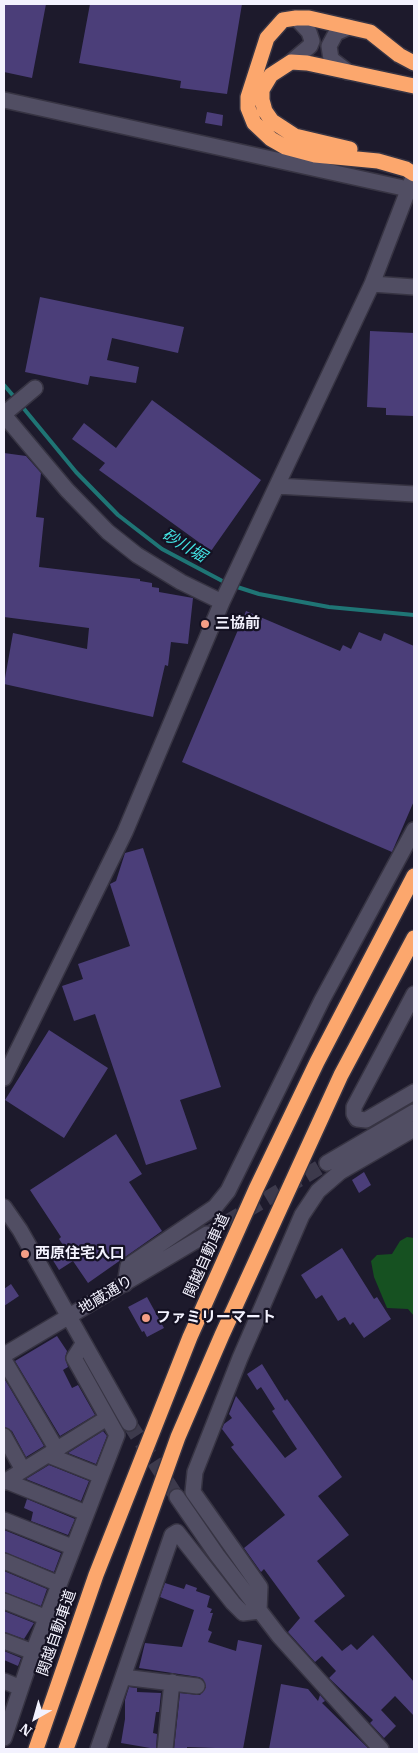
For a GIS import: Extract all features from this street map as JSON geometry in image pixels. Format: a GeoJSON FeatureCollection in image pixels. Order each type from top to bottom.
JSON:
{"type":"FeatureCollection","features":[{"type":"Feature","properties":{"kind":"highway"},"geometry":{"type":"LineString","coordinates":[[411,170],[378,161],[299,152],[271,140],[254,123],[248,108],[248,97],[266,38],[283,20],[309,18],[370,32],[399,55],[414,63]]}},
{"type":"Feature","properties":{"kind":"highway"},"geometry":{"type":"LineString","coordinates":[[411,170],[379,155],[336,147],[295,136],[272,121],[265,111],[262,90],[271,75],[291,62],[414,86]]}},
{"type":"Feature","properties":{"kind":"highway","name":"関越自動車道"},"geometry":{"type":"LineString","coordinates":[[36,1749],[96,1575],[190,1337],[256,1189],[317,1062],[414,876]]}},
{"type":"Feature","properties":{"kind":"highway"},"geometry":{"type":"LineString","coordinates":[[66,1749],[178,1437],[222,1335],[341,1075],[414,938]]}},
{"type":"Feature","properties":{"kind":"street"},"geometry":{"type":"LineString","coordinates":[[291,62],[310,46],[312,41],[310,32],[296,18]]}},
{"type":"Feature","properties":{"kind":"street"},"geometry":{"type":"LineString","coordinates":[[348,72],[331,59],[329,46],[336,33],[349,26]]}},
{"type":"Feature","properties":{"kind":"street"},"geometry":{"type":"LineString","coordinates":[[4,100],[408,189]]}},
{"type":"Feature","properties":{"kind":"street"},"geometry":{"type":"LineString","coordinates":[[4,1078],[125,832],[223,599],[372,284],[408,189],[411,170]]}},
{"type":"Feature","properties":{"kind":"street"},"geometry":{"type":"LineString","coordinates":[[372,284],[414,287]]}},
{"type":"Feature","properties":{"kind":"street"},"geometry":{"type":"LineString","coordinates":[[32,390],[5,414],[67,490],[108,532],[137,555],[180,582],[223,599]]}},
{"type":"Feature","properties":{"kind":"street"},"geometry":{"type":"LineString","coordinates":[[276,486],[414,494]]}},
{"type":"Feature","properties":{"kind":"street"},"geometry":{"type":"LineString","coordinates":[[125,1284],[128,1266],[215,1207],[228,1191],[322,1000],[414,830]]}},
{"type":"Feature","properties":{"kind":"street"},"geometry":{"type":"LineString","coordinates":[[414,994],[354,1107],[354,1114],[357,1119],[366,1120],[414,1092]]}},
{"type":"Feature","properties":{"kind":"street"},"geometry":{"type":"LineString","coordinates":[[327,1163],[414,1112]]}},
{"type":"Feature","properties":{"kind":"street"},"geometry":{"type":"LineString","coordinates":[[259,1610],[260,1587],[194,1492],[196,1472],[240,1358],[302,1215],[318,1191],[340,1172],[414,1129]]}},
{"type":"Feature","properties":{"kind":"street"},"geometry":{"type":"LineString","coordinates":[[4,1207],[20,1230],[83,1344],[130,1423]]}},
{"type":"Feature","properties":{"kind":"street","name":"地蔵通り"},"geometry":{"type":"LineString","coordinates":[[4,1354],[69,1318],[208,1234]]}},
{"type":"Feature","properties":{"kind":"street"},"geometry":{"type":"LineString","coordinates":[[5,1728],[72,1547],[117,1435],[74,1358],[83,1344]]}},
{"type":"Feature","properties":{"kind":"street"},"geometry":{"type":"LineString","coordinates":[[4,1360],[52,1452],[101,1476]]}},
{"type":"Feature","properties":{"kind":"street"},"geometry":{"type":"LineString","coordinates":[[5,1481],[107,1418]]}},
{"type":"Feature","properties":{"kind":"street"},"geometry":{"type":"LineString","coordinates":[[4,1436],[23,1470]]}},
{"type":"Feature","properties":{"kind":"street"},"geometry":{"type":"LineString","coordinates":[[5,1481],[86,1513]]}},
{"type":"Feature","properties":{"kind":"street"},"geometry":{"type":"LineString","coordinates":[[177,1497],[259,1610],[381,1749]]}},
{"type":"Feature","properties":{"kind":"street"},"geometry":{"type":"LineString","coordinates":[[4,1520],[72,1547]]}},
{"type":"Feature","properties":{"kind":"street"},"geometry":{"type":"LineString","coordinates":[[98,1749],[172,1535],[177,1532],[243,1613],[259,1610]]}},
{"type":"Feature","properties":{"kind":"street"},"geometry":{"type":"LineString","coordinates":[[4,1560],[59,1584]]}},
{"type":"Feature","properties":{"kind":"street"},"geometry":{"type":"LineString","coordinates":[[4,1601],[47,1618]]}},
{"type":"Feature","properties":{"kind":"street"},"geometry":{"type":"LineString","coordinates":[[4,1641],[33,1652]]}},
{"type":"Feature","properties":{"kind":"street"},"geometry":{"type":"LineString","coordinates":[[123,1677],[196,1686]]}},
{"type":"Feature","properties":{"kind":"street"},"geometry":{"type":"LineString","coordinates":[[4,1681],[20,1688]]}},
{"type":"Feature","properties":{"kind":"street"},"geometry":{"type":"LineString","coordinates":[[165,1749],[172,1682]]}},
{"type":"Feature","properties":{"kind":"green space"},"geometry":{"type":"Polygon","coordinates":[[[407,1237],[414,1238],[414,1316],[408,1309],[387,1308],[374,1277],[371,1261],[377,1255],[392,1254],[400,1241],[407,1237]]]}},
{"type":"Feature","properties":{"kind":"building"},"geometry":{"type":"Polygon","coordinates":[[[4,4],[46,4],[32,78],[4,72],[4,4]]]}},
{"type":"Feature","properties":{"kind":"building"},"geometry":{"type":"Polygon","coordinates":[[[90,4],[242,4],[227,94],[180,88],[181,81],[79,63],[90,4]]]}},
{"type":"Feature","properties":{"kind":"building"},"geometry":{"type":"Polygon","coordinates":[[[207,112],[223,115],[222,126],[205,123],[207,112]]]}},
{"type":"Feature","properties":{"kind":"building"},"geometry":{"type":"Polygon","coordinates":[[[40,297],[184,327],[178,353],[112,338],[107,360],[139,367],[136,383],[90,376],[88,385],[25,372],[40,297]]]}},
{"type":"Feature","properties":{"kind":"building"},"geometry":{"type":"Polygon","coordinates":[[[370,331],[414,333],[414,416],[386,415],[386,408],[367,407],[370,331]]]}},
{"type":"Feature","properties":{"kind":"building"},"geometry":{"type":"Polygon","coordinates":[[[152,400],[261,480],[211,551],[99,470],[105,463],[72,439],[84,423],[116,448],[152,400]]]}},
{"type":"Feature","properties":{"kind":"building"},"geometry":{"type":"Polygon","coordinates":[[[4,453],[26,456],[41,473],[36,517],[44,518],[39,567],[140,579],[140,581],[152,583],[152,587],[159,588],[159,592],[193,598],[188,644],[171,642],[168,666],[165,665],[153,717],[4,684],[13,633],[87,649],[89,628],[4,617],[4,453]]]}},
{"type":"Feature","properties":{"kind":"building"},"geometry":{"type":"Polygon","coordinates":[[[246,611],[340,651],[343,645],[351,649],[359,632],[381,641],[384,633],[414,646],[414,801],[392,852],[182,762],[246,611]]]}},
{"type":"Feature","properties":{"kind":"building"},"geometry":{"type":"Polygon","coordinates":[[[143,848],[221,1087],[180,1100],[197,1149],[146,1165],[95,1014],[74,1021],[62,986],[83,979],[78,964],[130,946],[110,884],[116,881],[125,853],[143,848]]]}},
{"type":"Feature","properties":{"kind":"building"},"geometry":{"type":"Polygon","coordinates":[[[49,1030],[108,1068],[64,1138],[5,1100],[49,1030]]]}},
{"type":"Feature","properties":{"kind":"building"},"geometry":{"type":"Polygon","coordinates":[[[116,1134],[142,1174],[129,1182],[162,1231],[88,1283],[73,1261],[59,1270],[49,1254],[63,1245],[59,1239],[61,1237],[30,1190],[116,1134]]]}},
{"type":"Feature","properties":{"kind":"building"},"geometry":{"type":"Polygon","coordinates":[[[364,1172],[371,1185],[359,1193],[352,1180],[364,1172]]]}},
{"type":"Feature","properties":{"kind":"building"},"geometry":{"type":"Polygon","coordinates":[[[342,1248],[374,1299],[377,1297],[391,1319],[364,1338],[353,1322],[350,1325],[345,1317],[338,1321],[322,1295],[316,1299],[301,1275],[342,1248]]]}},
{"type":"Feature","properties":{"kind":"building"},"geometry":{"type":"Polygon","coordinates":[[[11,1284],[19,1296],[4,1306],[4,1289],[11,1284]]]}},
{"type":"Feature","properties":{"kind":"building","name":"ファミリーマート"},"geometry":{"type":"Polygon","coordinates":[[[147,1297],[164,1328],[147,1337],[144,1331],[142,1332],[128,1307],[147,1297]]]}},
{"type":"Feature","properties":{"kind":"building"},"geometry":{"type":"Polygon","coordinates":[[[57,1336],[67,1351],[65,1358],[68,1367],[63,1370],[72,1388],[78,1385],[95,1415],[60,1436],[15,1361],[57,1336]]]}},
{"type":"Feature","properties":{"kind":"building"},"geometry":{"type":"Polygon","coordinates":[[[262,1364],[285,1401],[287,1399],[342,1477],[318,1496],[349,1535],[317,1561],[345,1596],[314,1621],[342,1651],[351,1644],[357,1650],[373,1635],[414,1682],[414,1716],[395,1696],[381,1710],[396,1726],[384,1738],[370,1723],[373,1720],[329,1678],[336,1671],[322,1656],[315,1662],[288,1632],[300,1618],[264,1569],[261,1572],[244,1548],[285,1515],[231,1447],[234,1445],[222,1429],[224,1424],[232,1418],[229,1414],[236,1396],[285,1458],[297,1449],[272,1411],[275,1409],[261,1387],[257,1390],[247,1374],[262,1364]]]}},
{"type":"Feature","properties":{"kind":"building"},"geometry":{"type":"Polygon","coordinates":[[[4,1378],[44,1446],[26,1457],[12,1431],[4,1427],[4,1378]]]}},
{"type":"Feature","properties":{"kind":"building"},"geometry":{"type":"Polygon","coordinates":[[[103,1431],[107,1436],[96,1464],[68,1453],[103,1431]]]}},
{"type":"Feature","properties":{"kind":"building"},"geometry":{"type":"Polygon","coordinates":[[[49,1465],[89,1481],[81,1501],[26,1479],[49,1465]]]}},
{"type":"Feature","properties":{"kind":"building"},"geometry":{"type":"Polygon","coordinates":[[[27,1499],[75,1519],[68,1535],[31,1521],[33,1512],[24,1508],[27,1499]]]}},
{"type":"Feature","properties":{"kind":"building"},"geometry":{"type":"Polygon","coordinates":[[[4,1530],[61,1553],[54,1572],[4,1552],[4,1530]]]}},
{"type":"Feature","properties":{"kind":"building"},"geometry":{"type":"Polygon","coordinates":[[[4,1571],[47,1589],[41,1606],[4,1592],[4,1571]]]}},
{"type":"Feature","properties":{"kind":"building"},"geometry":{"type":"Polygon","coordinates":[[[165,1583],[184,1589],[186,1584],[197,1588],[196,1591],[210,1596],[207,1607],[212,1609],[210,1613],[213,1613],[208,1630],[212,1632],[208,1642],[236,1651],[238,1640],[262,1645],[243,1749],[187,1747],[187,1749],[174,1749],[180,1693],[200,1695],[206,1687],[203,1679],[199,1677],[139,1668],[145,1643],[182,1647],[194,1610],[160,1597],[165,1583]]]}},
{"type":"Feature","properties":{"kind":"building"},"geometry":{"type":"Polygon","coordinates":[[[4,1611],[34,1623],[24,1639],[4,1632],[4,1611]]]}},
{"type":"Feature","properties":{"kind":"building"},"geometry":{"type":"Polygon","coordinates":[[[4,1651],[21,1658],[18,1666],[4,1660],[4,1651]]]}},
{"type":"Feature","properties":{"kind":"building"},"geometry":{"type":"Polygon","coordinates":[[[281,1684],[308,1689],[318,1701],[320,1695],[325,1701],[322,1703],[369,1749],[269,1749],[281,1684]]]}},
{"type":"Feature","properties":{"kind":"building"},"geometry":{"type":"Polygon","coordinates":[[[129,1687],[137,1688],[137,1692],[161,1693],[159,1712],[156,1712],[153,1733],[157,1734],[156,1749],[121,1743],[125,1719],[125,1700],[129,1687]]]}},
{"type":"Feature","properties":{"kind":"waterway","name":"砂川堀"},"geometry":{"type":"LineString","coordinates":[[4,385],[16,399]]}},
{"type":"Feature","properties":{"kind":"waterway","name":"砂川堀"},"geometry":{"type":"LineString","coordinates":[[20,404],[76,472],[118,515],[162,549],[228,584]]}},
{"type":"Feature","properties":{"kind":"waterway","name":"砂川堀"},"geometry":{"type":"LineString","coordinates":[[234,586],[259,594],[329,607],[414,615]]}},
{"type":"Feature","properties":{"kind":"tunnel"},"geometry":{"type":"LineString","coordinates":[[207,1234],[327,1163]]}},
{"type":"Feature","properties":{"kind":"tunnel"},"geometry":{"type":"LineString","coordinates":[[129,1423],[177,1497]]}},
{"type":"Feature","properties":{"kind":"place","name":"三協前"},"geometry":{"type":"Point","coordinates":[205,624]}},
{"type":"Feature","properties":{"kind":"place","name":"西原住宅入口"},"geometry":{"type":"Point","coordinates":[25,1254]}},
{"type":"Feature","properties":{"kind":"place","name":"ファミリーマート"},"geometry":{"type":"Point","coordinates":[146,1318]}}]}
